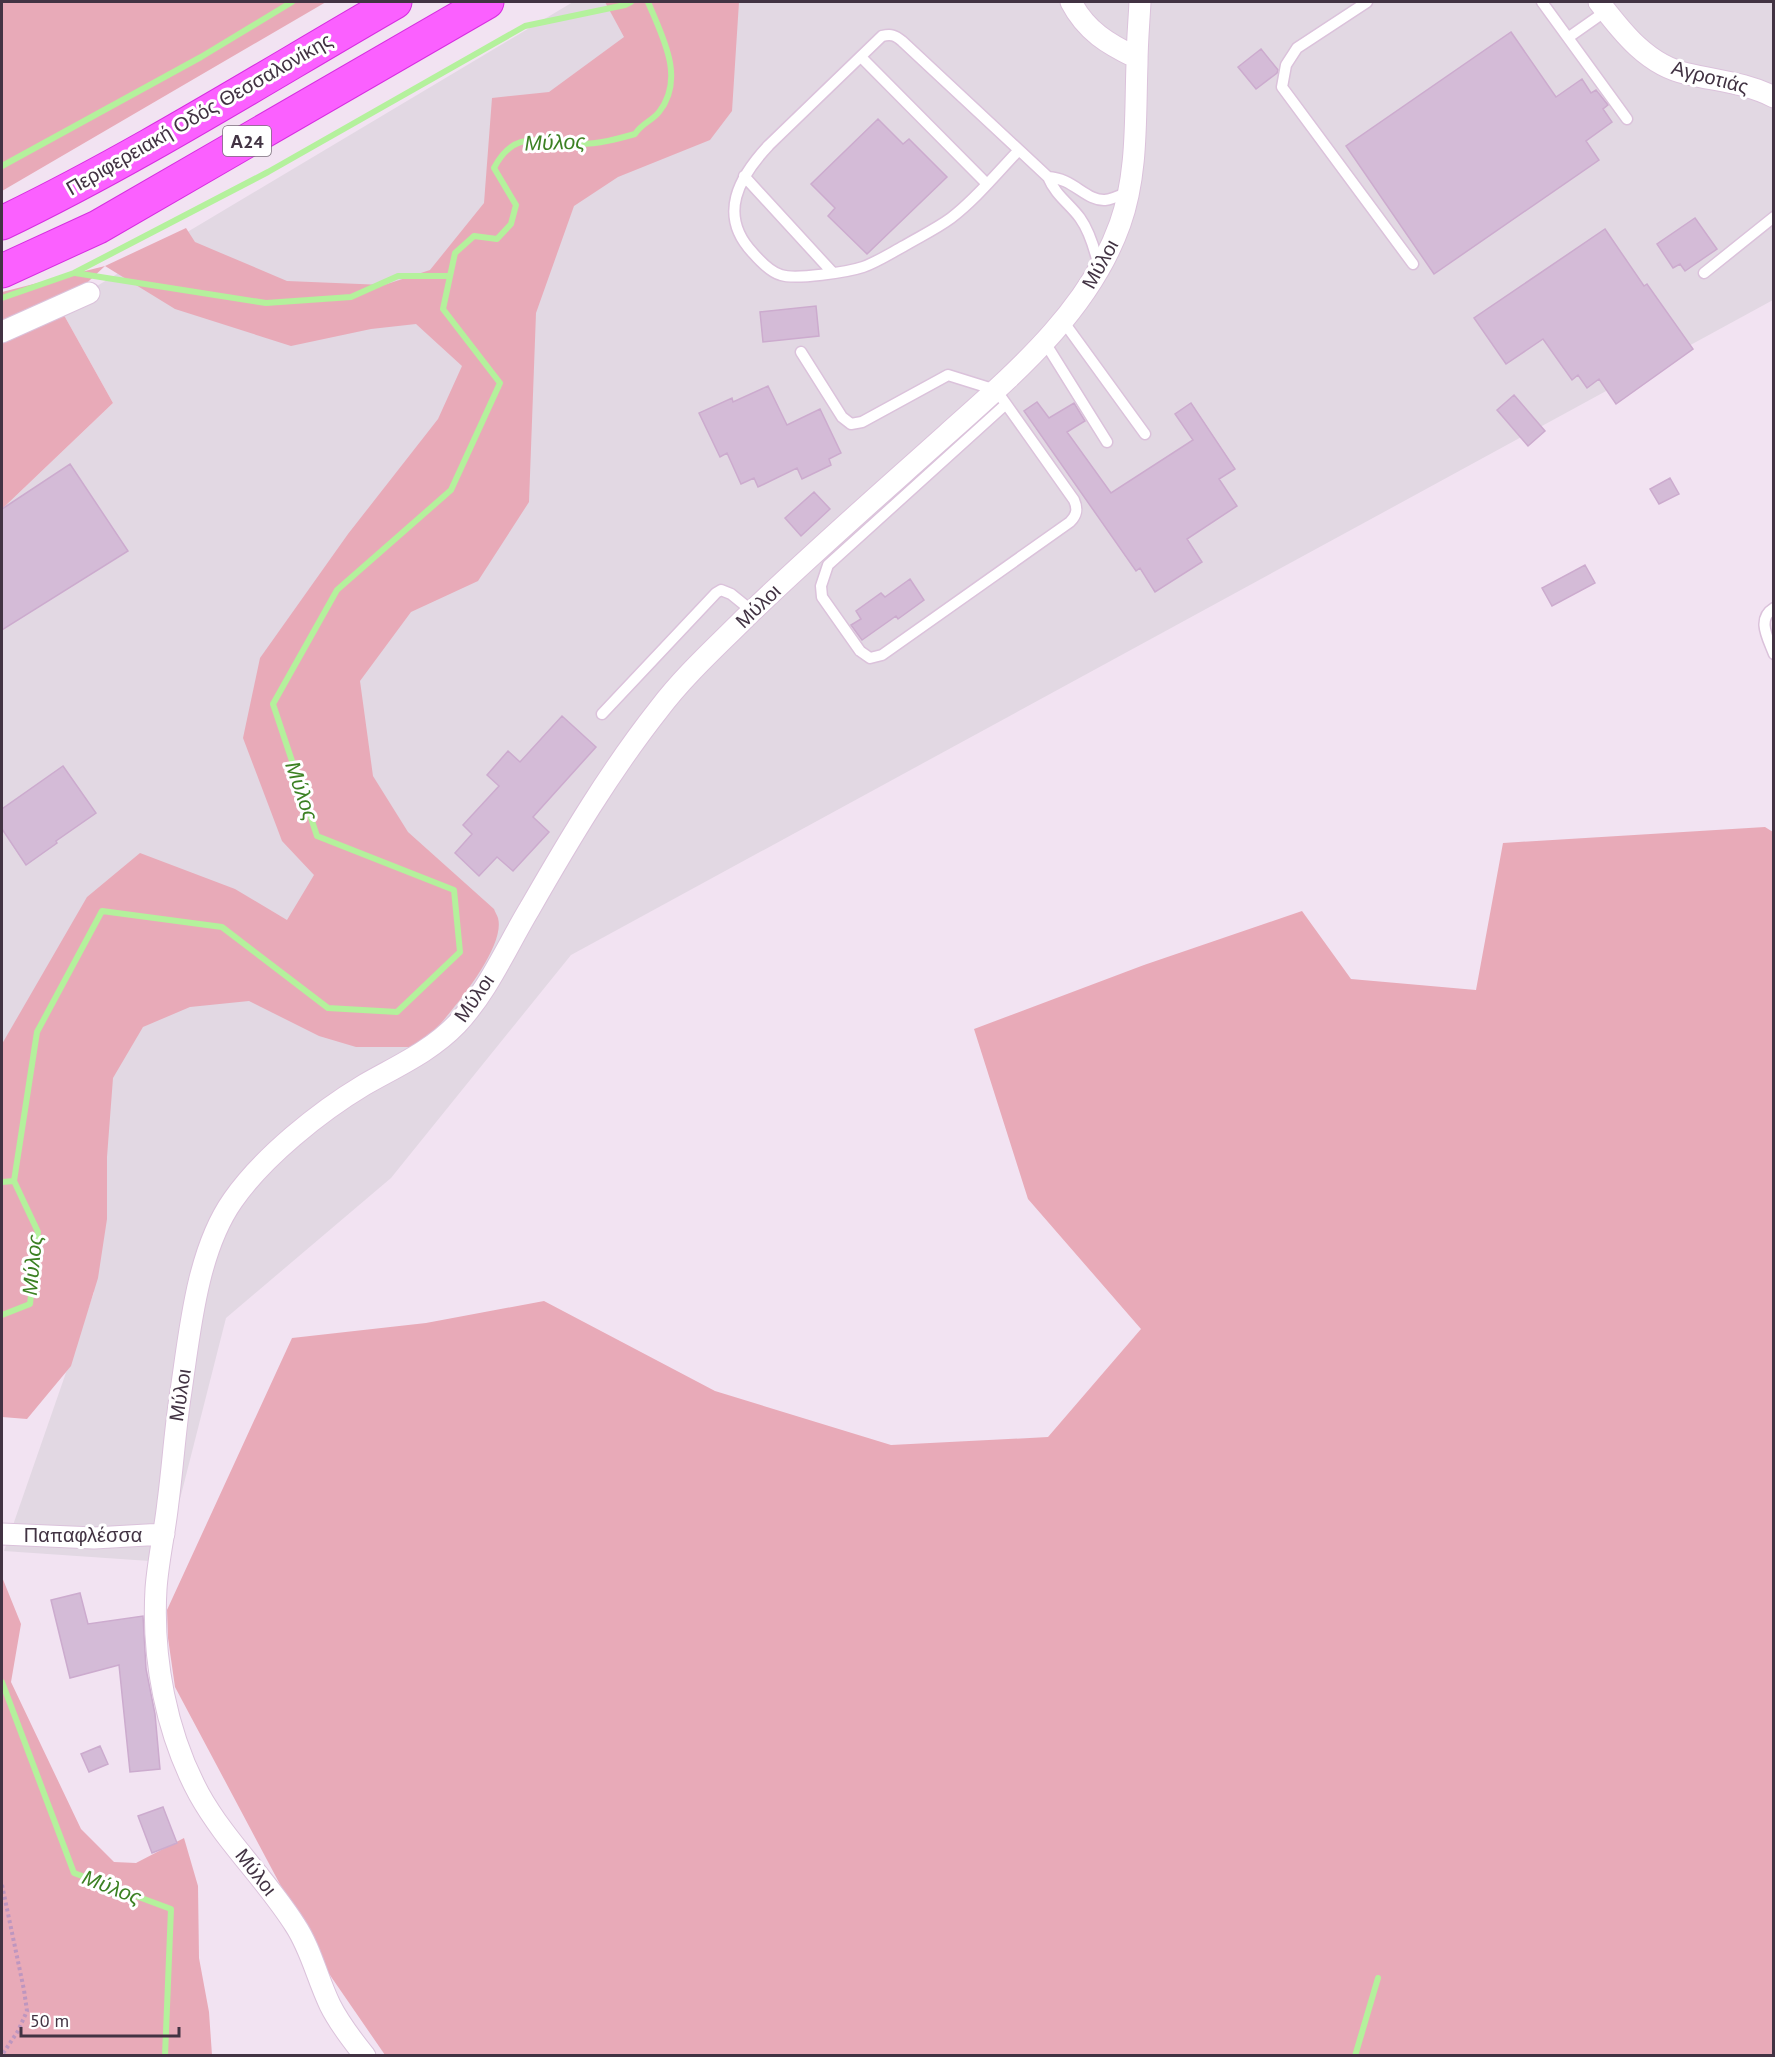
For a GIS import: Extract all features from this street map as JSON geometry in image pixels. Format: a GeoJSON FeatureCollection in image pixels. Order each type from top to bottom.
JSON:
{"type":"FeatureCollection","features":[{"type":"Feature","properties":{"kind":"highway","name":"Περιφερειακή Οδός Θεσσαλονίκης"},"geometry":{"type":"LineString","coordinates":[[2,223],[126,158],[395,2]]}},
{"type":"Feature","properties":{"kind":"highway","name":"Α24"},"geometry":{"type":"LineString","coordinates":[[2,271],[98,227],[487,2]]}},
{"type":"Feature","properties":{"kind":"street"},"geometry":{"type":"LineString","coordinates":[[1071,2],[1093,33],[1137,58]]}},
{"type":"Feature","properties":{"kind":"street","name":"Μύλοι"},"geometry":{"type":"LineString","coordinates":[[366,2055],[333,2012],[308,1949],[295,1925],[210,1811],[178,1750],[166,1701],[157,1627],[157,1582],[179,1400],[199,1290],[214,1233],[231,1202],[255,1174],[309,1123],[356,1090],[432,1047],[462,1018],[490,978],[530,907],[579,828],[647,725],[685,678],[752,611],[830,539],[1001,397],[1044,341],[1063,321],[1100,270],[1119,226],[1128,192],[1136,122],[1140,2]]}},
{"type":"Feature","properties":{"kind":"street","name":"Αγροτιάς"},"geometry":{"type":"LineString","coordinates":[[1603,6],[1632,42],[1657,61],[1685,74],[1746,85],[1773,97]]}},
{"type":"Feature","properties":{"kind":"street"},"geometry":{"type":"LineString","coordinates":[[2,332],[89,293]]}},
{"type":"Feature","properties":{"kind":"street","name":"Παπαφλέσσα"},"geometry":{"type":"LineString","coordinates":[[2,1534],[94,1538],[164,1534]]}},
{"type":"Feature","properties":{"kind":"lane"},"geometry":{"type":"LineString","coordinates":[[1367,2],[1297,48],[1286,64],[1281,87],[1413,264]]}},
{"type":"Feature","properties":{"kind":"lane"},"geometry":{"type":"LineString","coordinates":[[1542,2],[1627,119]]}},
{"type":"Feature","properties":{"kind":"lane"},"geometry":{"type":"LineString","coordinates":[[1569,37],[1603,6]]}},
{"type":"Feature","properties":{"kind":"lane"},"geometry":{"type":"LineString","coordinates":[[1019,150],[955,215],[866,266],[833,273],[783,276],[774,272],[755,256],[740,236],[734,213],[737,194],[744,176],[769,145],[882,36],[895,36],[1019,150],[1048,177],[1056,193],[1074,211],[1084,226],[1093,245],[1100,270]]}},
{"type":"Feature","properties":{"kind":"lane"},"geometry":{"type":"LineString","coordinates":[[861,57],[987,184]]}},
{"type":"Feature","properties":{"kind":"lane"},"geometry":{"type":"LineString","coordinates":[[744,176],[833,273]]}},
{"type":"Feature","properties":{"kind":"lane"},"geometry":{"type":"LineString","coordinates":[[1048,177],[1064,180],[1097,199],[1112,198],[1128,192]]}},
{"type":"Feature","properties":{"kind":"lane"},"geometry":{"type":"LineString","coordinates":[[1704,273],[1773,217]]}},
{"type":"Feature","properties":{"kind":"lane"},"geometry":{"type":"LineString","coordinates":[[1063,321],[1145,434]]}},
{"type":"Feature","properties":{"kind":"lane"},"geometry":{"type":"LineString","coordinates":[[1044,341],[1107,442]]}},
{"type":"Feature","properties":{"kind":"lane"},"geometry":{"type":"LineString","coordinates":[[801,352],[842,417],[851,424],[862,422],[945,376],[951,375],[1001,397],[1074,500],[1077,512],[1074,518],[876,658],[864,655],[822,597],[821,586],[828,565],[1001,397]]}},
{"type":"Feature","properties":{"kind":"lane"},"geometry":{"type":"LineString","coordinates":[[602,714],[716,593],[721,591],[731,594],[752,611]]}},
{"type":"Feature","properties":{"kind":"lane"},"geometry":{"type":"LineString","coordinates":[[1773,608],[1767,613],[1763,623],[1773,654]]}},
{"type":"Feature","properties":{"kind":"path"},"geometry":{"type":"LineString","coordinates":[[2,1885],[27,2011],[18,2031],[2,2055]]}},
{"type":"Feature","properties":{"kind":"shaded area"},"geometry":{"type":"Polygon","coordinates":[[[2,2],[326,2],[2,191],[2,2]]]}},
{"type":"Feature","properties":{"kind":"shaded area"},"geometry":{"type":"Polygon","coordinates":[[[573,2],[1773,2],[1773,300],[571,955],[391,1178],[226,1318],[164,1562],[4,1551],[94,1292],[2,1291],[2,509],[113,403],[60,308],[573,2]]]}},
{"type":"Feature","properties":{"kind":"shaded area"},"geometry":{"type":"Polygon","coordinates":[[[605,2],[739,2],[732,111],[710,140],[618,177],[574,206],[536,313],[529,502],[478,581],[411,612],[360,681],[373,776],[408,832],[494,909],[498,918],[498,932],[493,949],[456,1005],[419,1047],[356,1047],[319,1036],[249,1001],[190,1007],[143,1027],[113,1078],[107,1157],[107,1219],[98,1278],[71,1366],[27,1419],[2,1417],[2,1044],[87,897],[140,853],[235,889],[287,920],[314,875],[282,841],[243,738],[260,658],[348,534],[438,419],[462,366],[416,324],[371,329],[291,346],[175,309],[105,266],[186,228],[195,242],[287,281],[384,285],[430,270],[484,203],[492,98],[549,92],[624,37],[605,2]]]}},
{"type":"Feature","properties":{"kind":"shaded area"},"geometry":{"type":"Polygon","coordinates":[[[105,266],[60,308],[113,403],[2,509],[2,292],[105,266]]]}},
{"type":"Feature","properties":{"kind":"shaded area"},"geometry":{"type":"Polygon","coordinates":[[[1765,827],[1773,832],[1773,2055],[385,2055],[323,1965],[175,1687],[168,1638],[167,1610],[292,1338],[426,1323],[544,1301],[715,1391],[891,1445],[1048,1437],[1141,1329],[1028,1199],[974,1029],[1144,965],[1302,911],[1351,979],[1476,990],[1503,843],[1765,827]]]}},
{"type":"Feature","properties":{"kind":"shaded area"},"geometry":{"type":"Polygon","coordinates":[[[2,1577],[21,1624],[11,1682],[81,1829],[114,1862],[136,1863],[184,1838],[198,1886],[199,1958],[209,2012],[212,2055],[2,2055],[2,1577]]]}},
{"type":"Feature","properties":{"kind":"building"},"geometry":{"type":"Polygon","coordinates":[[[1511,32],[1556,97],[1582,79],[1591,93],[1596,90],[1608,105],[1603,109],[1612,122],[1586,141],[1599,160],[1434,274],[1346,146],[1511,32]]]}},
{"type":"Feature","properties":{"kind":"building"},"geometry":{"type":"Polygon","coordinates":[[[1261,49],[1278,70],[1256,89],[1238,67],[1261,49]]]}},
{"type":"Feature","properties":{"kind":"building"},"geometry":{"type":"Polygon","coordinates":[[[878,119],[903,144],[909,139],[947,177],[867,254],[828,216],[835,208],[811,184],[878,119]]]}},
{"type":"Feature","properties":{"kind":"building"},"geometry":{"type":"Polygon","coordinates":[[[1695,218],[1717,249],[1685,271],[1680,264],[1673,268],[1657,244],[1695,218]]]}},
{"type":"Feature","properties":{"kind":"building"},"geometry":{"type":"Polygon","coordinates":[[[1605,229],[1644,286],[1647,284],[1693,349],[1616,404],[1599,379],[1587,388],[1578,375],[1572,380],[1543,339],[1506,364],[1474,318],[1605,229]]]}},
{"type":"Feature","properties":{"kind":"building"},"geometry":{"type":"Polygon","coordinates":[[[816,306],[819,336],[763,342],[760,312],[816,306]]]}},
{"type":"Feature","properties":{"kind":"building"},"geometry":{"type":"Polygon","coordinates":[[[768,386],[787,425],[820,409],[841,453],[829,459],[831,465],[802,479],[797,468],[758,487],[754,478],[741,484],[727,453],[720,457],[699,413],[732,398],[733,402],[768,386]]]}},
{"type":"Feature","properties":{"kind":"building"},"geometry":{"type":"Polygon","coordinates":[[[1514,395],[1545,431],[1528,446],[1497,410],[1514,395]]]}},
{"type":"Feature","properties":{"kind":"building"},"geometry":{"type":"Polygon","coordinates":[[[1037,402],[1049,418],[1074,403],[1085,421],[1067,432],[1111,493],[1193,440],[1175,414],[1191,403],[1235,469],[1219,479],[1237,506],[1187,539],[1202,562],[1155,592],[1140,568],[1136,571],[1024,411],[1037,402]]]}},
{"type":"Feature","properties":{"kind":"building"},"geometry":{"type":"Polygon","coordinates":[[[70,464],[128,551],[2,630],[2,509],[70,464]]]}},
{"type":"Feature","properties":{"kind":"building"},"geometry":{"type":"Polygon","coordinates":[[[1670,478],[1679,494],[1659,504],[1650,489],[1670,478]]]}},
{"type":"Feature","properties":{"kind":"building"},"geometry":{"type":"Polygon","coordinates":[[[814,492],[830,509],[801,536],[785,518],[814,492]]]}},
{"type":"Feature","properties":{"kind":"building"},"geometry":{"type":"Polygon","coordinates":[[[1585,565],[1595,583],[1552,606],[1542,588],[1585,565]]]}},
{"type":"Feature","properties":{"kind":"building"},"geometry":{"type":"Polygon","coordinates":[[[910,579],[924,600],[898,619],[896,616],[862,640],[851,625],[861,619],[856,611],[881,593],[885,597],[910,579]]]}},
{"type":"Feature","properties":{"kind":"building"},"geometry":{"type":"Polygon","coordinates":[[[562,716],[596,747],[533,817],[549,832],[513,871],[497,857],[479,876],[455,853],[472,834],[463,825],[499,786],[487,775],[508,751],[520,762],[562,716]]]}},
{"type":"Feature","properties":{"kind":"building"},"geometry":{"type":"Polygon","coordinates":[[[63,766],[96,813],[26,865],[2,829],[2,809],[63,766]]]}},
{"type":"Feature","properties":{"kind":"building"},"geometry":{"type":"Polygon","coordinates":[[[80,1593],[88,1624],[143,1616],[146,1669],[155,1714],[160,1769],[130,1772],[119,1665],[70,1678],[51,1600],[80,1593]]]}},
{"type":"Feature","properties":{"kind":"building"},"geometry":{"type":"Polygon","coordinates":[[[100,1746],[108,1764],[89,1772],[81,1754],[100,1746]]]}},
{"type":"Feature","properties":{"kind":"building"},"geometry":{"type":"Polygon","coordinates":[[[163,1807],[177,1843],[152,1853],[138,1816],[163,1807]]]}},
{"type":"Feature","properties":{"kind":"waterway"},"geometry":{"type":"LineString","coordinates":[[2,166],[201,57],[292,2]]}},
{"type":"Feature","properties":{"kind":"waterway"},"geometry":{"type":"LineString","coordinates":[[2,298],[74,273],[268,172],[525,26],[631,2]]}},
{"type":"Feature","properties":{"kind":"waterway","name":"Μύλος"},"geometry":{"type":"LineString","coordinates":[[2,1315],[30,1304],[38,1232],[14,1181],[37,1032],[102,911],[222,927],[328,1008],[397,1012],[460,952],[454,890],[317,836],[273,704],[337,590],[451,490],[500,383],[443,309],[455,253],[474,236],[497,239],[511,224],[516,205],[494,168],[502,155],[521,142],[531,140],[587,144],[635,134],[659,112],[667,99],[671,85],[669,57],[648,2]]}},
{"type":"Feature","properties":{"kind":"waterway"},"geometry":{"type":"LineString","coordinates":[[75,273],[266,303],[351,297],[398,276],[450,276]]}},
{"type":"Feature","properties":{"kind":"waterway"},"geometry":{"type":"LineString","coordinates":[[2,1182],[14,1181]]}},
{"type":"Feature","properties":{"kind":"waterway","name":"Μύλος"},"geometry":{"type":"LineString","coordinates":[[2,1682],[74,1873],[171,1909],[165,2056]]}},
{"type":"Feature","properties":{"kind":"waterway"},"geometry":{"type":"LineString","coordinates":[[1355,2056],[1378,1978]]}}]}
